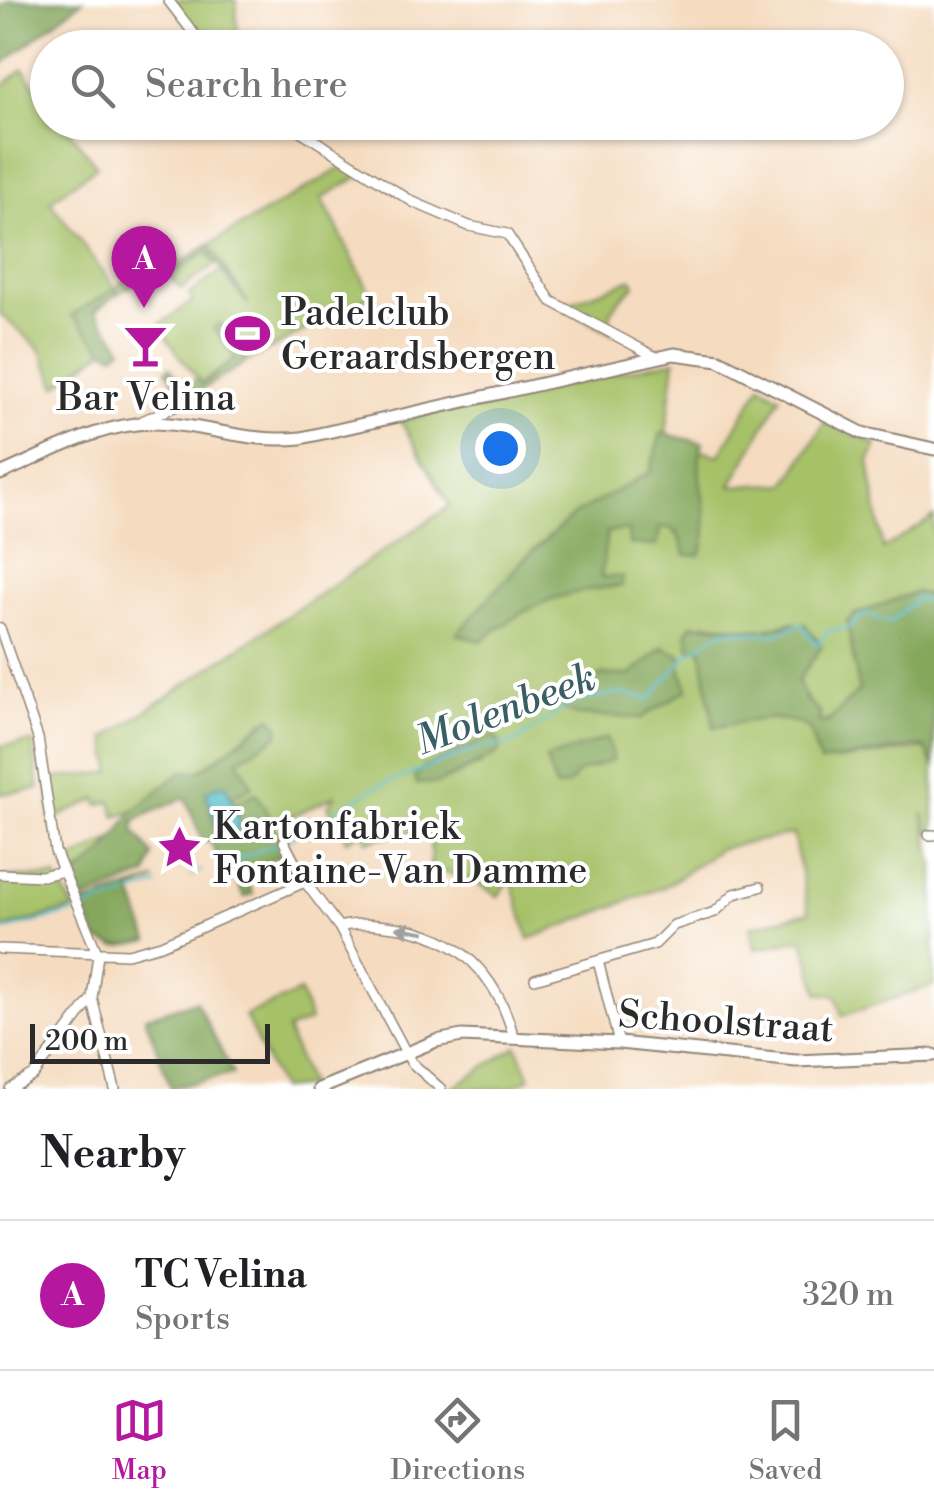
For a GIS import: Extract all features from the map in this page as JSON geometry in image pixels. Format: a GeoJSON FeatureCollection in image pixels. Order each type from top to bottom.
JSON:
{"type":"FeatureCollection","features":[{"type":"Feature","properties":{"kind":"street"},"geometry":{"type":"LineString","coordinates":[[168,0],[191,30]]}},
{"type":"Feature","properties":{"kind":"street"},"geometry":{"type":"LineString","coordinates":[[314,140],[412,202],[452,220],[507,234],[550,302],[654,356]]}},
{"type":"Feature","properties":{"kind":"street"},"geometry":{"type":"LineString","coordinates":[[135,424],[177,424],[249,440],[301,438],[654,356],[719,360],[862,432],[934,449]]}},
{"type":"Feature","properties":{"kind":"street"},"geometry":{"type":"LineString","coordinates":[[0,474],[188,401]]}},
{"type":"Feature","properties":{"kind":"street"},"geometry":{"type":"LineString","coordinates":[[0,628],[38,738],[48,817],[63,871],[98,956],[92,998],[115,1089]]}},
{"type":"Feature","properties":{"kind":"street"},"geometry":{"type":"LineString","coordinates":[[284,842],[305,882],[340,927],[406,1052],[441,1089]]}},
{"type":"Feature","properties":{"kind":"street"},"geometry":{"type":"LineString","coordinates":[[0,874],[26,876],[63,871]]}},
{"type":"Feature","properties":{"kind":"street"},"geometry":{"type":"LineString","coordinates":[[0,949],[98,956],[161,945],[305,882]]}},
{"type":"Feature","properties":{"kind":"street"},"geometry":{"type":"LineString","coordinates":[[535,979],[655,944],[674,925],[715,912],[734,894],[760,887]]}},
{"type":"Feature","properties":{"kind":"street"},"geometry":{"type":"LineString","coordinates":[[340,927],[411,929],[464,950],[484,972],[514,1038]]}},
{"type":"Feature","properties":{"kind":"street"},"geometry":{"type":"LineString","coordinates":[[598,961],[619,1044]]}},
{"type":"Feature","properties":{"kind":"street"},"geometry":{"type":"LineString","coordinates":[[10,1089],[34,1074],[92,998]]}},
{"type":"Feature","properties":{"kind":"street","name":"Schoolstraat"},"geometry":{"type":"LineString","coordinates":[[318,1089],[450,1038],[619,1044],[796,1061],[934,1055]]}},
{"type":"Feature","properties":{"kind":"green space"},"geometry":{"type":"Polygon","coordinates":[[[9,0],[83,0],[45,30],[30,30],[30,42],[0,66],[0,7],[9,0]]]}},
{"type":"Feature","properties":{"kind":"green space"},"geometry":{"type":"Polygon","coordinates":[[[170,0],[236,0],[237,30],[194,30],[170,0]]]}},
{"type":"Feature","properties":{"kind":"green space"},"geometry":{"type":"Polygon","coordinates":[[[23,69],[30,79],[30,140],[76,140],[97,166],[50,201],[115,288],[160,255],[176,271],[206,251],[216,264],[181,289],[162,265],[119,293],[116,289],[73,315],[104,350],[57,386],[40,349],[0,314],[0,88],[23,69]]]}},
{"type":"Feature","properties":{"kind":"green space"},"geometry":{"type":"Polygon","coordinates":[[[345,166],[360,176],[322,198],[371,295],[246,362],[221,324],[214,329],[236,358],[201,384],[158,326],[193,301],[189,294],[221,271],[248,304],[209,245],[345,166]]]}},
{"type":"Feature","properties":{"kind":"green space"},"geometry":{"type":"Polygon","coordinates":[[[209,245],[248,303],[207,252],[176,272],[173,267],[209,245]]]}},
{"type":"Feature","properties":{"kind":"green space"},"geometry":{"type":"Polygon","coordinates":[[[632,279],[635,285],[611,312],[612,333],[561,306],[632,279]]]}},
{"type":"Feature","properties":{"kind":"green space"},"geometry":{"type":"Polygon","coordinates":[[[116,288],[119,293],[95,311],[123,348],[115,355],[104,350],[72,315],[116,288]]]}},
{"type":"Feature","properties":{"kind":"green space"},"geometry":{"type":"Polygon","coordinates":[[[220,323],[246,362],[186,399],[166,370],[170,367],[184,388],[197,379],[202,384],[236,359],[214,328],[220,323]]]}},
{"type":"Feature","properties":{"kind":"green space"},"geometry":{"type":"Polygon","coordinates":[[[675,360],[666,434],[661,433],[650,472],[574,515],[523,560],[458,634],[481,641],[546,601],[580,591],[622,586],[623,577],[601,577],[606,532],[628,530],[656,546],[660,527],[670,527],[680,538],[704,522],[700,449],[719,456],[761,385],[780,397],[731,486],[786,484],[825,422],[876,444],[869,462],[883,549],[934,517],[934,598],[916,592],[854,615],[848,622],[860,690],[847,706],[832,719],[819,722],[798,681],[806,665],[794,622],[762,630],[705,623],[701,648],[715,727],[775,718],[798,723],[809,729],[820,762],[925,748],[934,767],[934,832],[929,833],[923,813],[934,866],[934,985],[842,1016],[836,995],[819,993],[803,939],[755,949],[750,927],[809,912],[793,834],[721,848],[666,886],[529,939],[511,879],[498,896],[472,880],[430,868],[431,833],[405,832],[367,841],[362,832],[347,840],[328,806],[336,795],[273,825],[256,793],[234,804],[231,798],[252,786],[238,760],[266,720],[200,772],[181,772],[137,810],[116,817],[111,801],[99,805],[97,799],[51,820],[48,779],[112,772],[106,738],[450,506],[400,420],[675,360]],[[648,660],[631,675],[602,675],[606,716],[641,718],[688,689],[680,665],[648,660]],[[494,736],[453,753],[438,783],[481,764],[494,736]]]}},
{"type":"Feature","properties":{"kind":"green space"},"geometry":{"type":"Polygon","coordinates":[[[661,433],[703,443],[699,470],[706,527],[700,555],[686,555],[678,535],[666,527],[660,527],[657,546],[629,544],[628,530],[607,532],[601,577],[623,577],[622,586],[581,591],[547,601],[481,641],[457,634],[523,560],[574,515],[650,472],[661,433]]]}},
{"type":"Feature","properties":{"kind":"green space"},"geometry":{"type":"Polygon","coordinates":[[[916,592],[934,598],[934,767],[925,748],[917,746],[820,762],[809,729],[787,720],[763,719],[714,727],[701,648],[690,648],[687,632],[692,624],[762,630],[804,623],[822,646],[798,681],[806,700],[820,713],[819,722],[828,722],[859,690],[847,622],[854,615],[916,592]]]}},
{"type":"Feature","properties":{"kind":"green space"},"geometry":{"type":"Polygon","coordinates":[[[663,647],[682,656],[680,668],[688,689],[641,718],[577,715],[561,707],[563,692],[602,675],[631,675],[663,647]]]}},
{"type":"Feature","properties":{"kind":"green space"},"geometry":{"type":"Polygon","coordinates":[[[272,717],[280,727],[277,736],[238,760],[252,786],[231,798],[226,786],[212,811],[217,830],[240,821],[234,804],[256,793],[301,872],[291,877],[279,856],[243,873],[253,894],[244,897],[234,876],[226,877],[210,840],[203,842],[185,797],[135,820],[134,831],[153,855],[147,875],[81,901],[71,880],[105,852],[132,812],[181,772],[200,771],[272,717]]]}},
{"type":"Feature","properties":{"kind":"green space"},"geometry":{"type":"Polygon","coordinates":[[[494,735],[502,746],[497,754],[438,783],[417,784],[415,777],[422,768],[494,735]]]}},
{"type":"Feature","properties":{"kind":"green space"},"geometry":{"type":"Polygon","coordinates":[[[607,738],[613,760],[579,772],[568,785],[556,788],[546,759],[607,738]]]}},
{"type":"Feature","properties":{"kind":"green space"},"geometry":{"type":"Polygon","coordinates":[[[33,742],[39,789],[0,794],[0,746],[33,742]]]}},
{"type":"Feature","properties":{"kind":"green space"},"geometry":{"type":"Polygon","coordinates":[[[111,840],[105,852],[71,880],[64,864],[111,840]]]}},
{"type":"Feature","properties":{"kind":"green space"},"geometry":{"type":"Polygon","coordinates":[[[0,877],[56,877],[74,909],[0,929],[0,877]]]}},
{"type":"Feature","properties":{"kind":"green space"},"geometry":{"type":"Polygon","coordinates":[[[156,880],[131,890],[149,941],[117,947],[98,941],[81,905],[156,880]]]}},
{"type":"Feature","properties":{"kind":"green space"},"geometry":{"type":"Polygon","coordinates":[[[300,992],[310,1021],[287,1030],[309,1086],[280,1089],[245,1016],[300,992]]]}},
{"type":"Feature","properties":{"kind":"green space"},"geometry":{"type":"Polygon","coordinates":[[[196,1001],[233,1074],[171,1088],[145,1017],[196,1001]]]}},
{"type":"Feature","properties":{"kind":"green space"},"geometry":{"type":"Polygon","coordinates":[[[517,1046],[530,1078],[509,1089],[450,1089],[517,1046]]]}},
{"type":"Feature","properties":{"kind":"water"},"geometry":{"type":"Polygon","coordinates":[[[226,786],[240,821],[233,839],[221,837],[206,792],[226,786]]]}},
{"type":"Feature","properties":{"kind":"waterway","name":"Molenbeek"},"geometry":{"type":"LineString","coordinates":[[288,839],[374,788],[472,750],[514,743],[573,702],[618,693],[650,699],[687,655],[717,634],[731,630],[772,635],[801,624],[817,645],[828,631],[847,628],[865,614],[890,623],[917,598],[934,604]]}},
{"type":"Feature","properties":{"kind":"waterway","name":"Molenbeek"},"geometry":{"type":"LineString","coordinates":[[219,867],[279,843]]}},
{"type":"Feature","properties":{"kind":"waterway","name":"Molenbeek"},"geometry":{"type":"LineString","coordinates":[[191,876],[202,870]]}},
{"type":"Feature","properties":{"kind":"waterway","name":"Molenbeek"},"geometry":{"type":"LineString","coordinates":[[83,909],[157,885]]}},
{"type":"Feature","properties":{"kind":"waterway","name":"Molenbeek"},"geometry":{"type":"LineString","coordinates":[[0,931],[75,912]]}},
{"type":"Feature","properties":{"kind":"place","name":"TC Velina"},"geometry":{"type":"Point","coordinates":[144,308]}},
{"type":"Feature","properties":{"kind":"place","name":"Padelclub Geraardsbergen"},"geometry":{"type":"Point","coordinates":[248,334]}},
{"type":"Feature","properties":{"kind":"place","name":"Bar Velina"},"geometry":{"type":"Point","coordinates":[146,345]}},
{"type":"Feature","properties":{"kind":"place","name":"Kartonfabriek Fontaine-Van Damme"},"geometry":{"type":"Point","coordinates":[180,848]}}]}
